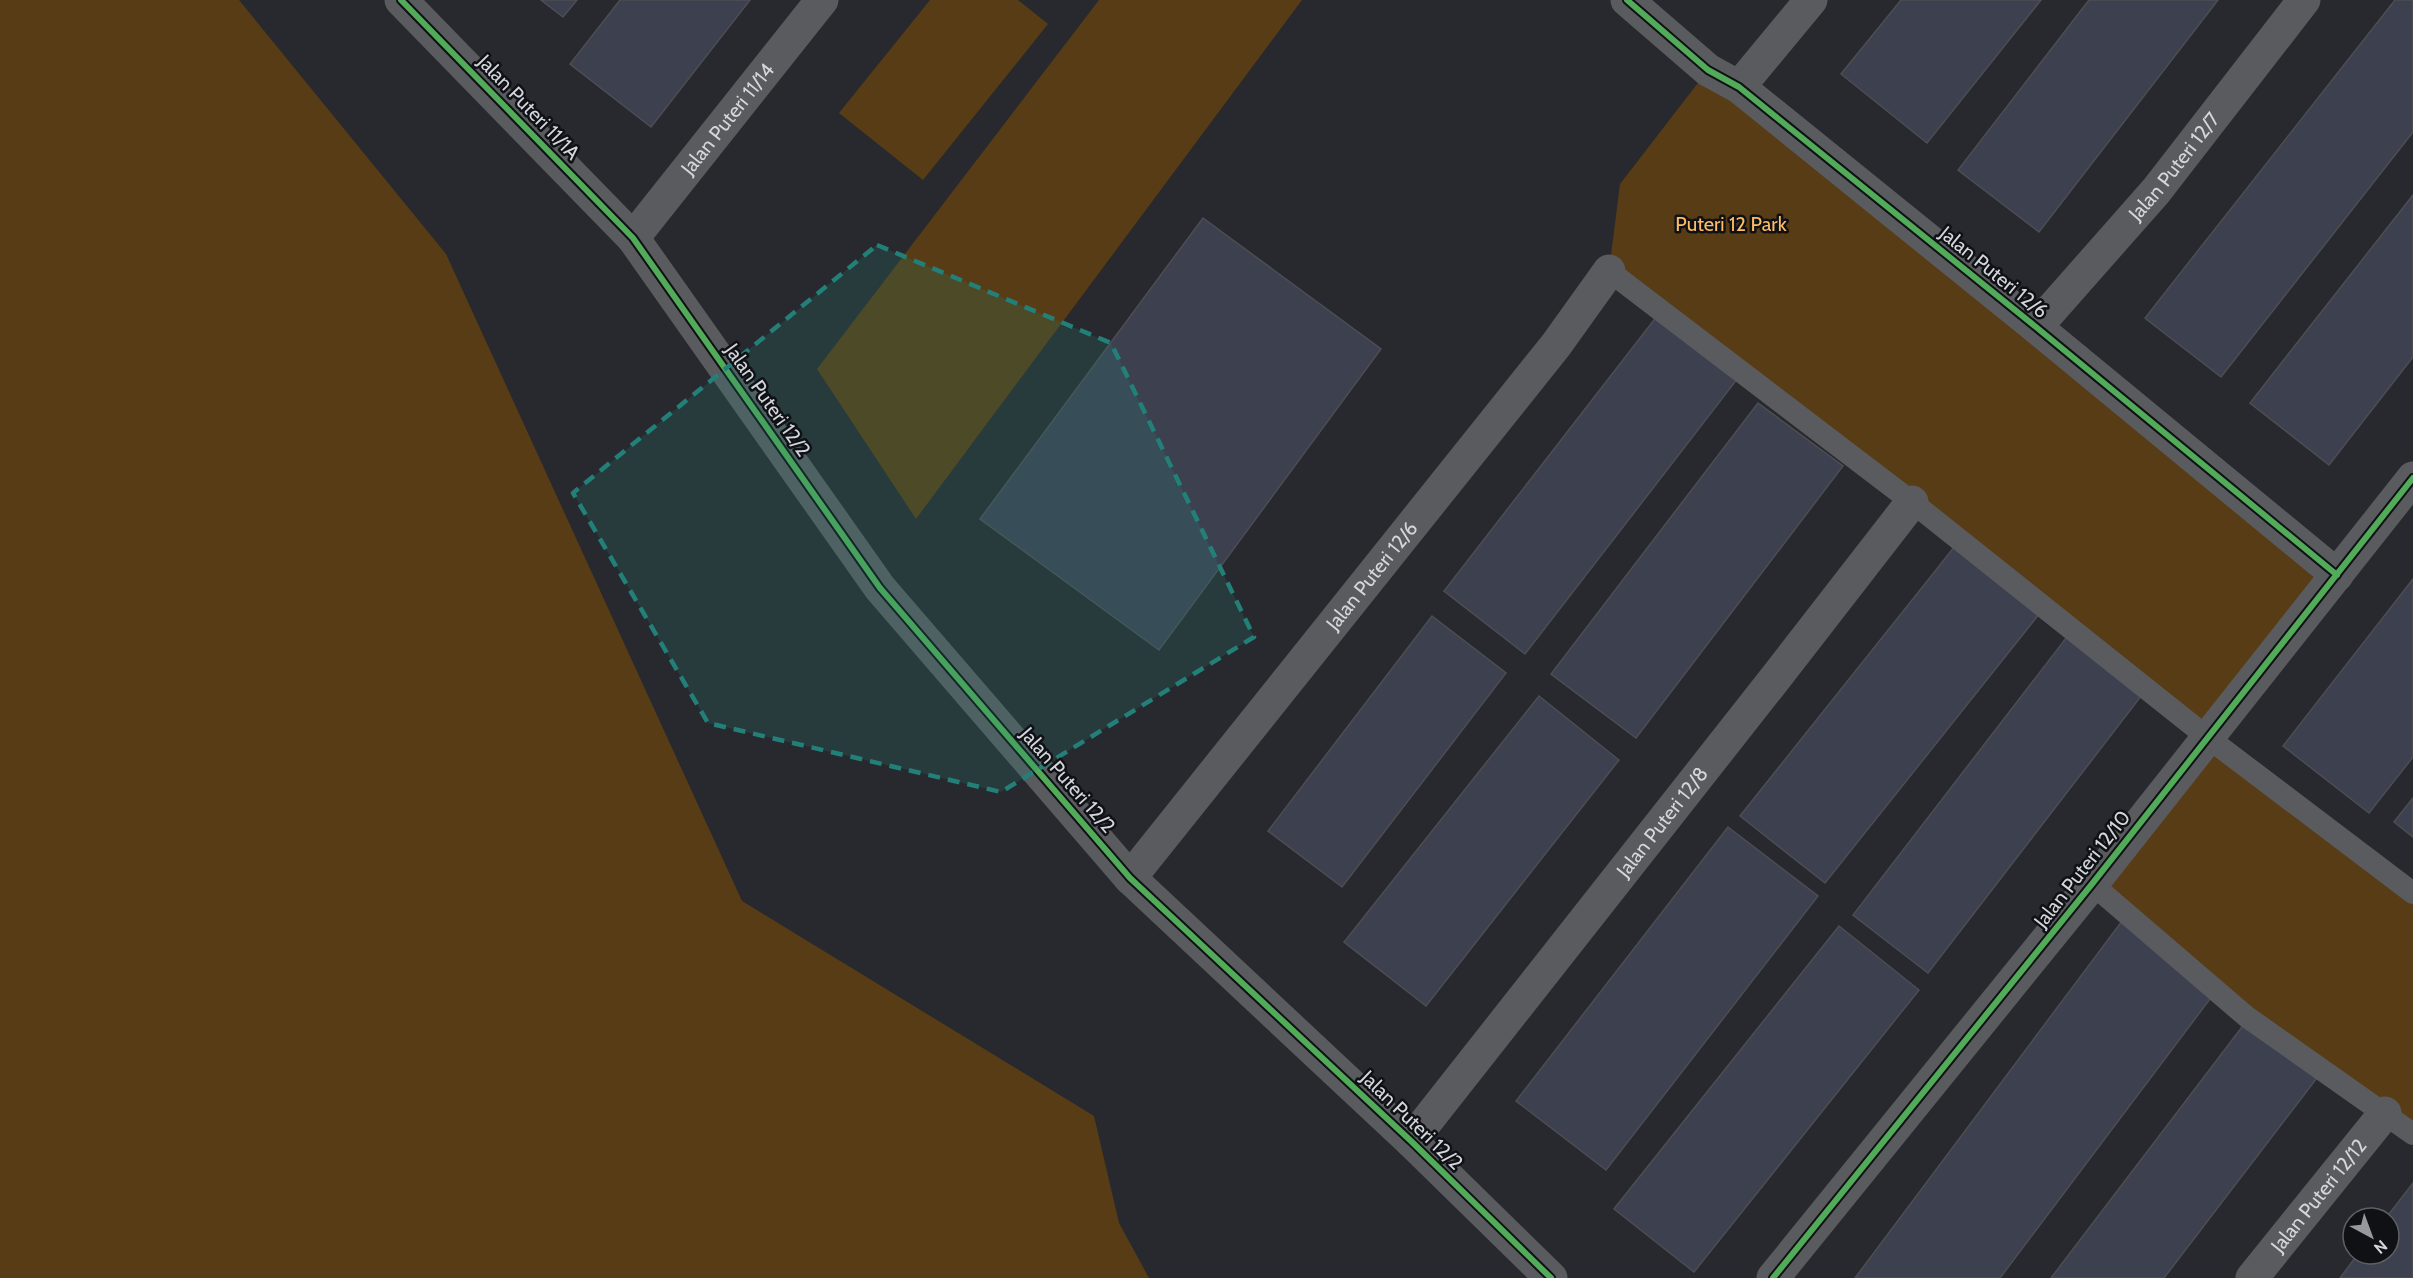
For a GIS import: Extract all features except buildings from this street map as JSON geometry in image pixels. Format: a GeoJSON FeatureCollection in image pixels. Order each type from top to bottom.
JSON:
{"type":"FeatureCollection","features":[{"type":"Feature","properties":{"kind":"street","name":"Jalan Puteri 11/1A"},"geometry":{"type":"LineString","coordinates":[[401,0],[633,238]]}},
{"type":"Feature","properties":{"kind":"street","name":"Jalan Puteri 11/14"},"geometry":{"type":"LineString","coordinates":[[633,238],[822,0]]}},
{"type":"Feature","properties":{"kind":"street","name":"Jalan Puteri 12/6"},"geometry":{"type":"LineString","coordinates":[[1627,0],[1708,70],[1740,87],[2337,574]]}},
{"type":"Feature","properties":{"kind":"street"},"geometry":{"type":"LineString","coordinates":[[1740,87],[1810,0]]}},
{"type":"Feature","properties":{"kind":"street","name":"Jalan Puteri 12/7"},"geometry":{"type":"LineString","coordinates":[[2036,327],[2156,190],[2304,0]]}},
{"type":"Feature","properties":{"kind":"street","name":"Jalan Puteri 12/2"},"geometry":{"type":"LineString","coordinates":[[633,238],[880,588],[1130,878],[1411,1141],[1551,1278]]}},
{"type":"Feature","properties":{"kind":"street","name":"Jalan Puteri 12/6"},"geometry":{"type":"LineString","coordinates":[[1130,878],[1556,345],[1609,271]]}},
{"type":"Feature","properties":{"kind":"street","name":"Jalan Puteri 12/10"},"geometry":{"type":"LineString","coordinates":[[1773,1278],[2092,884],[2413,477]]}},
{"type":"Feature","properties":{"kind":"street","name":"Jalan Puteri 12/8"},"geometry":{"type":"LineString","coordinates":[[1411,1141],[1912,502]]}},
{"type":"Feature","properties":{"kind":"street","name":"Jalan Puteri 12/12"},"geometry":{"type":"LineString","coordinates":[[2252,1278],[2385,1113]]}},
{"type":"Feature","properties":{"kind":"lane"},"geometry":{"type":"LineString","coordinates":[[1609,271],[1912,502],[2207,737],[2413,893]]}},
{"type":"Feature","properties":{"kind":"lane"},"geometry":{"type":"LineString","coordinates":[[2092,884],[2247,1017],[2413,1134]]}},
{"type":"Feature","properties":{"kind":"highlighted area"},"geometry":{"type":"Polygon","coordinates":[[[877,245],[1111,343],[1254,637],[1001,792],[708,723],[573,493],[877,245]]]}},
{"type":"Feature","properties":{"kind":"green space"},"geometry":{"type":"Polygon","coordinates":[[[0,0],[239,0],[446,254],[742,901],[1094,1116],[1119,1223],[1149,1278],[0,1278],[0,0]]]}},
{"type":"Feature","properties":{"kind":"green space"},"geometry":{"type":"Polygon","coordinates":[[[930,0],[1018,0],[1048,24],[923,180],[839,113],[930,0]]]}},
{"type":"Feature","properties":{"kind":"green space"},"geometry":{"type":"Polygon","coordinates":[[[1099,0],[1302,0],[916,519],[817,369],[1099,0]]]}},
{"type":"Feature","properties":{"kind":"green space","name":"Puteri 12 Park"},"geometry":{"type":"Polygon","coordinates":[[[1708,70],[2337,575],[2207,737],[1609,271],[1620,184],[1708,70]]]}},
{"type":"Feature","properties":{"kind":"green space"},"geometry":{"type":"Polygon","coordinates":[[[2207,737],[2413,893],[2413,1134],[2092,884],[2207,737]]]}},
{"type":"Feature","properties":{"kind":"cycle path"},"geometry":{"type":"LineString","coordinates":[[401,0],[633,238],[880,588],[1130,878],[1411,1141],[1551,1278]]}},
{"type":"Feature","properties":{"kind":"cycle path"},"geometry":{"type":"LineString","coordinates":[[1627,0],[1708,70],[1739,87],[2036,327],[2337,575]]}},
{"type":"Feature","properties":{"kind":"cycle path"},"geometry":{"type":"LineString","coordinates":[[1773,1278],[2092,884],[2413,478]]}}]}
